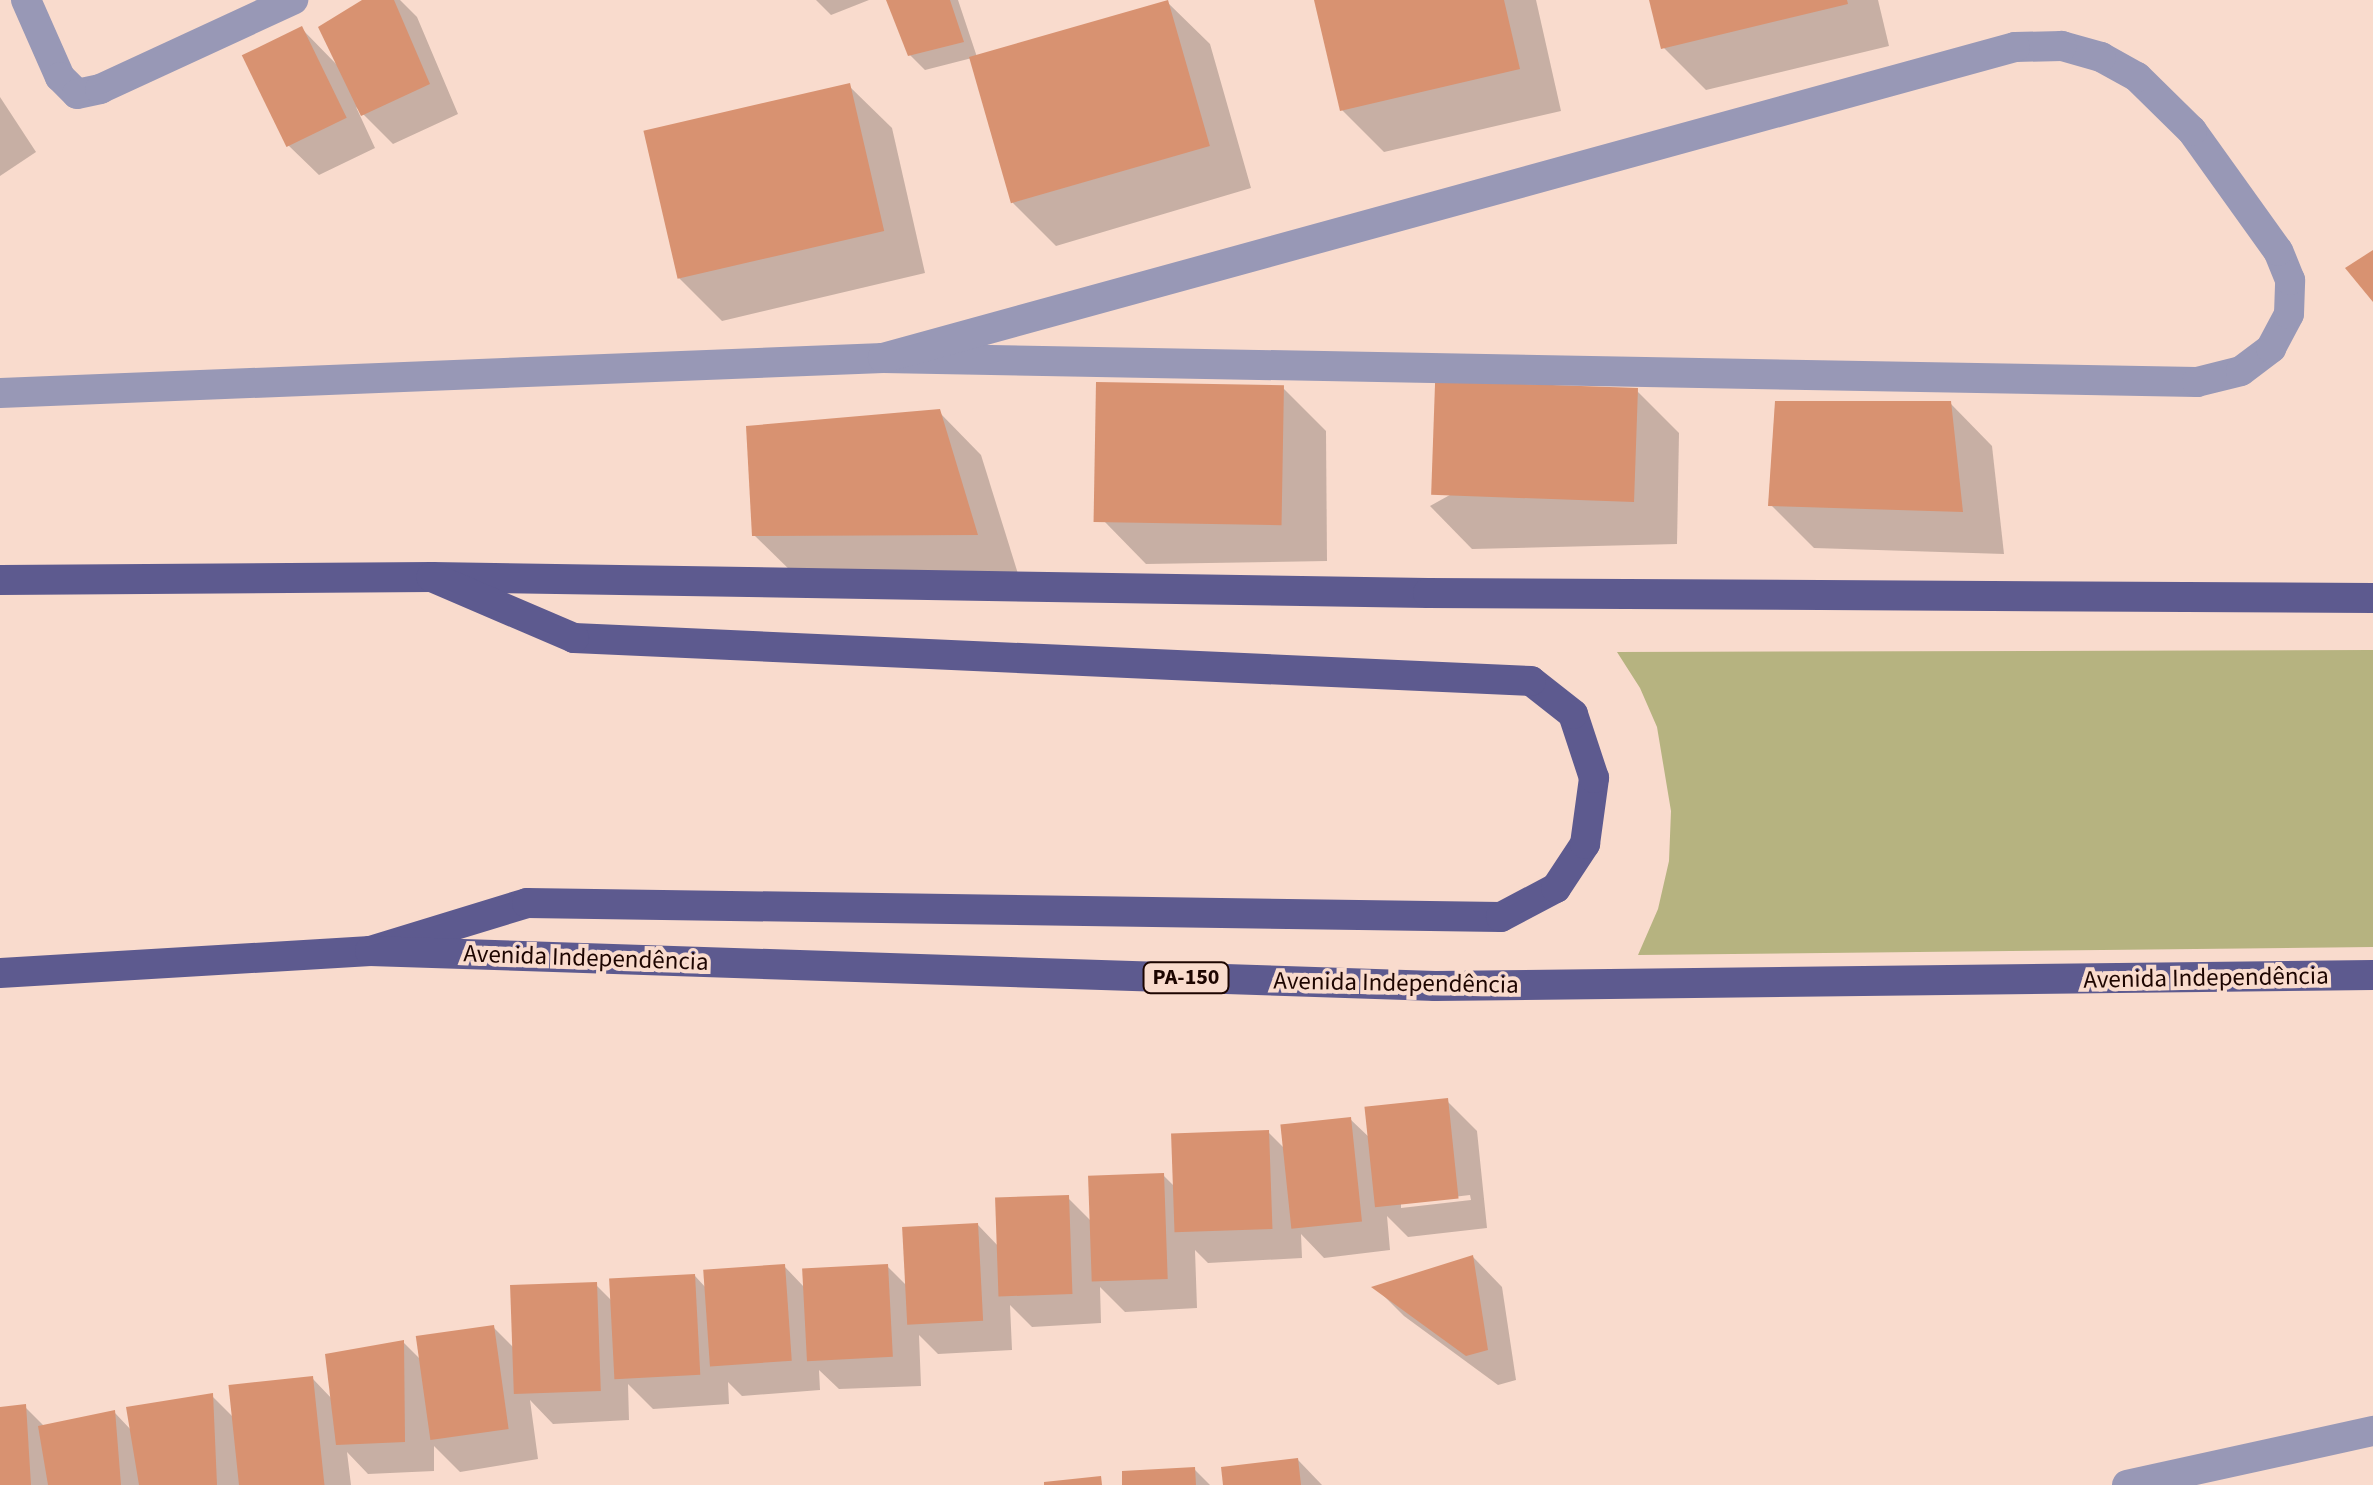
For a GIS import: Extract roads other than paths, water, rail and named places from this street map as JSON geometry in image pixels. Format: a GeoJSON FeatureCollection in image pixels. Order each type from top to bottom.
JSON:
{"type":"FeatureCollection","features":[{"type":"Feature","properties":{"kind":"main road"},"geometry":{"type":"LineString","coordinates":[[370,951],[527,903],[1502,917],[1556,888],[1585,844],[1594,778],[1573,714],[1531,681],[574,638],[432,577]]}},
{"type":"Feature","properties":{"kind":"main road"},"geometry":{"type":"LineString","coordinates":[[0,580],[432,577],[1428,594],[2373,598]]}},
{"type":"Feature","properties":{"kind":"main road","name":"Avenida Independência"},"geometry":{"type":"LineString","coordinates":[[0,973],[370,951],[1435,986],[2373,975]]}},
{"type":"Feature","properties":{"kind":"street"},"geometry":{"type":"LineString","coordinates":[[26,0],[60,76],[77,94],[100,89],[293,0]]}},
{"type":"Feature","properties":{"kind":"street"},"geometry":{"type":"LineString","coordinates":[[0,393],[883,358],[2197,382],[2241,371],[2270,348],[2289,314],[2290,280],[2278,250],[2192,131],[2137,76],[2101,57],[2062,46],[2016,47],[883,358]]}},
{"type":"Feature","properties":{"kind":"street"},"geometry":{"type":"LineString","coordinates":[[2127,1485],[2373,1431]]}}]}
